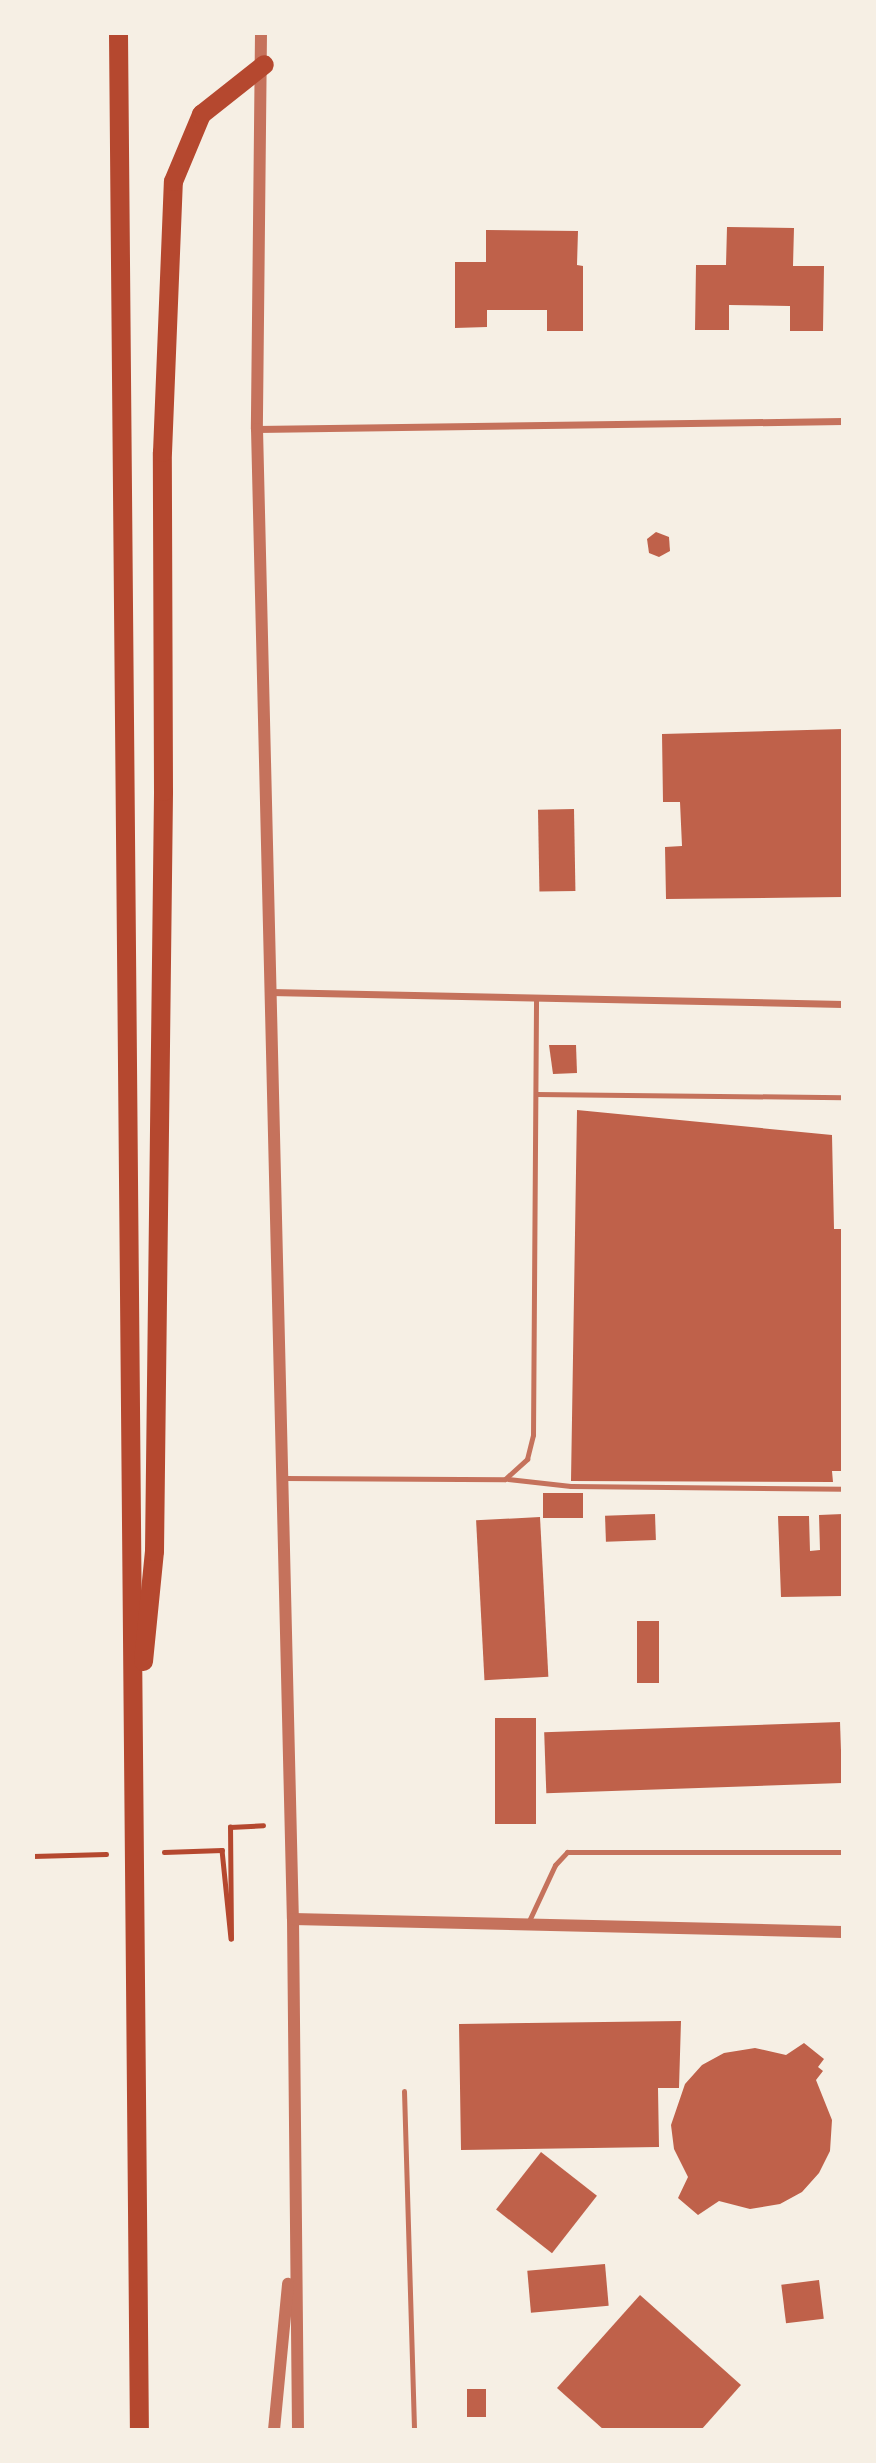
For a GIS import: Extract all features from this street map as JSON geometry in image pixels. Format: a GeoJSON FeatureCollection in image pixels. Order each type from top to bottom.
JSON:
{"type":"FeatureCollection","features":[{"type":"Feature","properties":{"kind":"highway"},"geometry":{"type":"LineString","coordinates":[[118,33],[139,2430]]}},
{"type":"Feature","properties":{"kind":"highway"},"geometry":{"type":"LineString","coordinates":[[133,1756],[154,1550],[163,819],[162,452],[173,181],[201,114],[264,64]]}},
{"type":"Feature","properties":{"kind":"street"},"geometry":{"type":"LineString","coordinates":[[262,33],[264,64],[257,429],[267,992],[293,1919],[293,2245],[298,2430]]}},
{"type":"Feature","properties":{"kind":"street"},"geometry":{"type":"LineString","coordinates":[[257,429],[843,421]]}},
{"type":"Feature","properties":{"kind":"street"},"geometry":{"type":"LineString","coordinates":[[267,992],[536,1000],[843,1004]]}},
{"type":"Feature","properties":{"kind":"street"},"geometry":{"type":"LineString","coordinates":[[293,1919],[843,1931]]}},
{"type":"Feature","properties":{"kind":"street"},"geometry":{"type":"LineString","coordinates":[[274,2430],[275,2383],[293,2245]]}},
{"type":"Feature","properties":{"kind":"lane"},"geometry":{"type":"LineString","coordinates":[[505,1479],[527,1459],[533,1435],[536,1000]]}},
{"type":"Feature","properties":{"kind":"lane"},"geometry":{"type":"LineString","coordinates":[[536,1094],[843,1097]]}},
{"type":"Feature","properties":{"kind":"lane"},"geometry":{"type":"LineString","coordinates":[[281,1478],[505,1479],[571,1486],[843,1489]]}},
{"type":"Feature","properties":{"kind":"lane"},"geometry":{"type":"LineString","coordinates":[[527,1924],[555,1865],[567,1852],[843,1852]]}},
{"type":"Feature","properties":{"kind":"lane"},"geometry":{"type":"LineString","coordinates":[[404,2091],[414,2430]]}},
{"type":"Feature","properties":{"kind":"path"},"geometry":{"type":"LineString","coordinates":[[222,1850],[231,1939],[230,1827],[290,1824]]}},
{"type":"Feature","properties":{"kind":"building"},"geometry":{"type":"Polygon","coordinates":[[[727,227],[794,228],[793,266],[824,266],[823,331],[790,331],[790,306],[729,305],[729,330],[695,330],[696,265],[726,265],[727,227]]]}},
{"type":"Feature","properties":{"kind":"building"},"geometry":{"type":"Polygon","coordinates":[[[486,230],[578,231],[577,265],[583,266],[583,331],[547,331],[547,310],[487,310],[487,327],[455,328],[455,262],[486,262],[486,230]]]}},
{"type":"Feature","properties":{"kind":"building"},"geometry":{"type":"Polygon","coordinates":[[[656,532],[669,537],[670,551],[659,557],[649,553],[647,539],[656,532]]]}},
{"type":"Feature","properties":{"kind":"building"},"geometry":{"type":"Polygon","coordinates":[[[843,729],[843,897],[666,899],[665,847],[682,846],[680,802],[663,802],[662,734],[843,729]]]}},
{"type":"Feature","properties":{"kind":"building"},"geometry":{"type":"Polygon","coordinates":[[[574,809],[575,891],[539,892],[538,810],[574,809]]]}},
{"type":"Feature","properties":{"kind":"building"},"geometry":{"type":"Polygon","coordinates":[[[549,1045],[576,1045],[577,1073],[553,1074],[549,1045]]]}},
{"type":"Feature","properties":{"kind":"building"},"geometry":{"type":"Polygon","coordinates":[[[577,1110],[832,1135],[834,1229],[843,1229],[843,1471],[832,1471],[833,1482],[571,1481],[577,1110]]]}},
{"type":"Feature","properties":{"kind":"building"},"geometry":{"type":"Polygon","coordinates":[[[543,1493],[583,1493],[583,1518],[543,1518],[543,1493]]]}},
{"type":"Feature","properties":{"kind":"building"},"geometry":{"type":"Polygon","coordinates":[[[655,1514],[656,1540],[606,1542],[605,1516],[655,1514]]]}},
{"type":"Feature","properties":{"kind":"building"},"geometry":{"type":"Polygon","coordinates":[[[843,1514],[843,1596],[781,1597],[778,1516],[809,1516],[810,1551],[820,1550],[819,1515],[843,1514]]]}},
{"type":"Feature","properties":{"kind":"building"},"geometry":{"type":"Polygon","coordinates":[[[540,1517],[548,1677],[484,1680],[476,1520],[540,1517]]]}},
{"type":"Feature","properties":{"kind":"building"},"geometry":{"type":"Polygon","coordinates":[[[637,1621],[659,1621],[659,1683],[637,1683],[637,1621]]]}},
{"type":"Feature","properties":{"kind":"building"},"geometry":{"type":"Polygon","coordinates":[[[495,1718],[536,1718],[536,1824],[495,1824],[495,1718]]]}},
{"type":"Feature","properties":{"kind":"building"},"geometry":{"type":"Polygon","coordinates":[[[840,1722],[842,1783],[546,1793],[544,1732],[840,1722]]]}},
{"type":"Feature","properties":{"kind":"building"},"geometry":{"type":"Polygon","coordinates":[[[681,2021],[679,2088],[658,2088],[659,2147],[461,2150],[459,2024],[681,2021]]]}},
{"type":"Feature","properties":{"kind":"building"},"geometry":{"type":"Polygon","coordinates":[[[804,2043],[824,2059],[818,2067],[823,2071],[816,2080],[832,2120],[830,2151],[819,2173],[802,2192],[780,2204],[750,2209],[719,2201],[698,2215],[678,2198],[688,2177],[674,2149],[671,2125],[685,2084],[702,2065],[724,2053],[755,2048],[786,2055],[804,2043]]]}},
{"type":"Feature","properties":{"kind":"building"},"geometry":{"type":"Polygon","coordinates":[[[541,2152],[597,2196],[552,2253],[496,2210],[541,2152]]]}},
{"type":"Feature","properties":{"kind":"building"},"geometry":{"type":"Polygon","coordinates":[[[605,2264],[609,2306],[531,2313],[527,2271],[605,2264]]]}},
{"type":"Feature","properties":{"kind":"building"},"geometry":{"type":"Polygon","coordinates":[[[819,2280],[824,2319],[786,2323],[781,2285],[819,2280]]]}},
{"type":"Feature","properties":{"kind":"building"},"geometry":{"type":"Polygon","coordinates":[[[640,2295],[741,2385],[701,2430],[604,2430],[557,2388],[640,2295]]]}},
{"type":"Feature","properties":{"kind":"building"},"geometry":{"type":"Polygon","coordinates":[[[467,2389],[486,2389],[486,2417],[467,2417],[467,2389]]]}}]}
